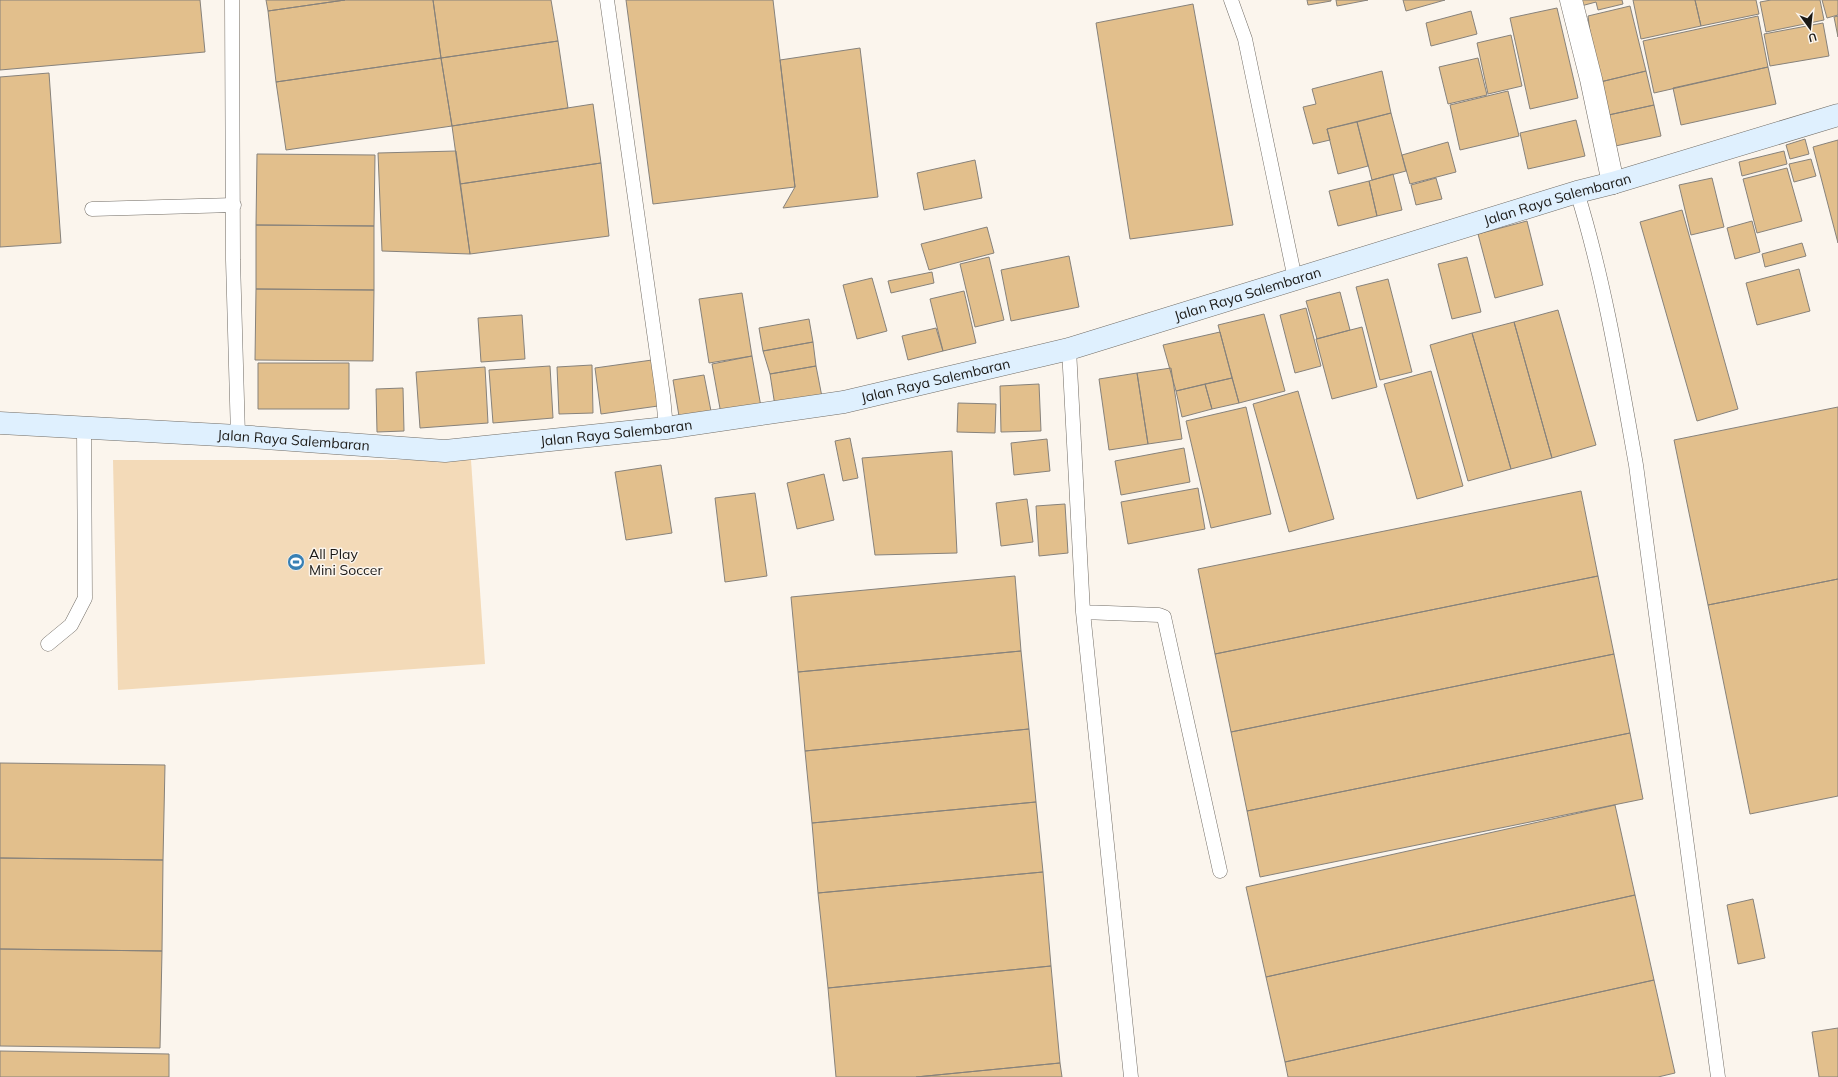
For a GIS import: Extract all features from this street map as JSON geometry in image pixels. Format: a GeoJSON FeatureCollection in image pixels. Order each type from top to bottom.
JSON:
{"type":"FeatureCollection","features":[{"type":"Feature","properties":{"kind":"main road","name":"Jalan Raya Salembaran"},"geometry":{"type":"LineString","coordinates":[[0,423],[238,436],[445,451],[666,428],[844,402],[1069,350],[1577,192],[1613,183],[1838,115]]}},
{"type":"Feature","properties":{"kind":"street"},"geometry":{"type":"LineString","coordinates":[[1571,0],[1591,79],[1613,183]]}},
{"type":"Feature","properties":{"kind":"lane"},"geometry":{"type":"LineString","coordinates":[[232,0],[234,205],[233,260],[238,436]]}},
{"type":"Feature","properties":{"kind":"lane"},"geometry":{"type":"LineString","coordinates":[[607,0],[663,396],[666,428]]}},
{"type":"Feature","properties":{"kind":"lane"},"geometry":{"type":"LineString","coordinates":[[1231,0],[1245,39],[1295,279]]}},
{"type":"Feature","properties":{"kind":"lane"},"geometry":{"type":"LineString","coordinates":[[1577,192],[1587,222],[1620,376],[1636,465],[1718,1077]]}},
{"type":"Feature","properties":{"kind":"lane"},"geometry":{"type":"LineString","coordinates":[[92,208],[234,205]]}},
{"type":"Feature","properties":{"kind":"lane"},"geometry":{"type":"LineString","coordinates":[[1069,350],[1083,612],[1131,1077]]}},
{"type":"Feature","properties":{"kind":"lane"},"geometry":{"type":"LineString","coordinates":[[48,644],[71,625],[85,598],[84,428]]}},
{"type":"Feature","properties":{"kind":"lane"},"geometry":{"type":"LineString","coordinates":[[1083,612],[1159,615],[1164,617],[1220,871]]}},
{"type":"Feature","properties":{"kind":"shaded area","name":"All Play Mini Soccer"},"geometry":{"type":"Polygon","coordinates":[[[113,460],[471,460],[485,664],[118,690],[113,460]]]}},
{"type":"Feature","properties":{"kind":"building"},"geometry":{"type":"Polygon","coordinates":[[[0,0],[200,0],[205,52],[0,70],[0,0]]]}},
{"type":"Feature","properties":{"kind":"building"},"geometry":{"type":"Polygon","coordinates":[[[266,0],[345,0],[268,11],[266,0]]]}},
{"type":"Feature","properties":{"kind":"building"},"geometry":{"type":"Polygon","coordinates":[[[345,0],[433,0],[441,58],[276,82],[268,11],[345,0]]]}},
{"type":"Feature","properties":{"kind":"building"},"geometry":{"type":"Polygon","coordinates":[[[433,0],[551,0],[558,41],[441,58],[433,0]]]}},
{"type":"Feature","properties":{"kind":"building"},"geometry":{"type":"Polygon","coordinates":[[[626,0],[773,0],[795,187],[653,204],[626,0]]]}},
{"type":"Feature","properties":{"kind":"building"},"geometry":{"type":"Polygon","coordinates":[[[1307,0],[1331,0],[1331,1],[1308,5],[1307,0]]]}},
{"type":"Feature","properties":{"kind":"building"},"geometry":{"type":"Polygon","coordinates":[[[1336,0],[1368,0],[1337,6],[1336,0]]]}},
{"type":"Feature","properties":{"kind":"building"},"geometry":{"type":"Polygon","coordinates":[[[1403,0],[1445,0],[1406,11],[1403,0]]]}},
{"type":"Feature","properties":{"kind":"building"},"geometry":{"type":"Polygon","coordinates":[[[1580,0],[1622,0],[1623,4],[1598,10],[1596,2],[1581,6],[1580,0]]]}},
{"type":"Feature","properties":{"kind":"building"},"geometry":{"type":"Polygon","coordinates":[[[1633,0],[1695,0],[1701,26],[1641,39],[1633,0]]]}},
{"type":"Feature","properties":{"kind":"building"},"geometry":{"type":"Polygon","coordinates":[[[1695,0],[1756,0],[1759,14],[1701,26],[1695,0]]]}},
{"type":"Feature","properties":{"kind":"building"},"geometry":{"type":"Polygon","coordinates":[[[1771,0],[1820,0],[1824,20],[1766,32],[1760,2],[1771,0]]]}},
{"type":"Feature","properties":{"kind":"building"},"geometry":{"type":"Polygon","coordinates":[[[1822,0],[1838,0],[1838,15],[1827,18],[1822,0]]]}},
{"type":"Feature","properties":{"kind":"building"},"geometry":{"type":"Polygon","coordinates":[[[1193,4],[1233,225],[1130,239],[1096,23],[1193,4]]]}},
{"type":"Feature","properties":{"kind":"building"},"geometry":{"type":"Polygon","coordinates":[[[1630,6],[1646,71],[1596,83],[1588,16],[1630,6]]]}},
{"type":"Feature","properties":{"kind":"building"},"geometry":{"type":"Polygon","coordinates":[[[1557,8],[1578,98],[1530,109],[1510,18],[1557,8]]]}},
{"type":"Feature","properties":{"kind":"building"},"geometry":{"type":"Polygon","coordinates":[[[1471,11],[1477,34],[1431,46],[1426,23],[1471,11]]]}},
{"type":"Feature","properties":{"kind":"building"},"geometry":{"type":"Polygon","coordinates":[[[1758,16],[1768,67],[1654,93],[1643,41],[1758,16]]]}},
{"type":"Feature","properties":{"kind":"building"},"geometry":{"type":"Polygon","coordinates":[[[1838,16],[1838,37],[1834,17],[1838,16]]]}},
{"type":"Feature","properties":{"kind":"building"},"geometry":{"type":"Polygon","coordinates":[[[1823,23],[1829,56],[1770,66],[1764,34],[1823,23]]]}},
{"type":"Feature","properties":{"kind":"building"},"geometry":{"type":"Polygon","coordinates":[[[1511,35],[1522,86],[1488,94],[1477,43],[1511,35]]]}},
{"type":"Feature","properties":{"kind":"building"},"geometry":{"type":"Polygon","coordinates":[[[558,41],[568,108],[452,126],[441,58],[558,41]]]}},
{"type":"Feature","properties":{"kind":"building"},"geometry":{"type":"Polygon","coordinates":[[[860,48],[878,197],[783,208],[795,187],[780,60],[860,48]]]}},
{"type":"Feature","properties":{"kind":"building"},"geometry":{"type":"Polygon","coordinates":[[[441,58],[452,126],[286,150],[276,82],[441,58]]]}},
{"type":"Feature","properties":{"kind":"building"},"geometry":{"type":"Polygon","coordinates":[[[1478,58],[1487,95],[1448,104],[1439,67],[1478,58]]]}},
{"type":"Feature","properties":{"kind":"building"},"geometry":{"type":"Polygon","coordinates":[[[1768,67],[1776,104],[1681,125],[1673,88],[1768,67]]]}},
{"type":"Feature","properties":{"kind":"building"},"geometry":{"type":"Polygon","coordinates":[[[1382,71],[1391,113],[1327,129],[1330,140],[1313,144],[1303,107],[1316,104],[1312,89],[1382,71]]]}},
{"type":"Feature","properties":{"kind":"building"},"geometry":{"type":"Polygon","coordinates":[[[1646,71],[1654,105],[1604,116],[1596,83],[1646,71]]]}},
{"type":"Feature","properties":{"kind":"building"},"geometry":{"type":"Polygon","coordinates":[[[49,73],[61,243],[0,247],[0,77],[49,73]]]}},
{"type":"Feature","properties":{"kind":"building"},"geometry":{"type":"Polygon","coordinates":[[[1508,91],[1519,136],[1460,150],[1450,105],[1508,91]]]}},
{"type":"Feature","properties":{"kind":"building"},"geometry":{"type":"Polygon","coordinates":[[[593,104],[601,163],[460,184],[452,126],[593,104]]]}},
{"type":"Feature","properties":{"kind":"building"},"geometry":{"type":"Polygon","coordinates":[[[1654,105],[1661,136],[1611,147],[1604,116],[1654,105]]]}},
{"type":"Feature","properties":{"kind":"building"},"geometry":{"type":"Polygon","coordinates":[[[1391,113],[1406,171],[1372,180],[1357,122],[1391,113]]]}},
{"type":"Feature","properties":{"kind":"building"},"geometry":{"type":"Polygon","coordinates":[[[1576,120],[1585,156],[1528,169],[1520,133],[1576,120]]]}},
{"type":"Feature","properties":{"kind":"building"},"geometry":{"type":"Polygon","coordinates":[[[1357,122],[1368,166],[1338,174],[1327,129],[1357,122]]]}},
{"type":"Feature","properties":{"kind":"building"},"geometry":{"type":"Polygon","coordinates":[[[1805,139],[1809,154],[1790,159],[1786,145],[1805,139]]]}},
{"type":"Feature","properties":{"kind":"building"},"geometry":{"type":"Polygon","coordinates":[[[1838,140],[1838,243],[1813,147],[1838,140]]]}},
{"type":"Feature","properties":{"kind":"building"},"geometry":{"type":"Polygon","coordinates":[[[1448,142],[1456,172],[1410,184],[1402,155],[1448,142]]]}},
{"type":"Feature","properties":{"kind":"building"},"geometry":{"type":"Polygon","coordinates":[[[456,151],[470,254],[382,251],[378,153],[456,151]]]}},
{"type":"Feature","properties":{"kind":"building"},"geometry":{"type":"Polygon","coordinates":[[[1784,151],[1787,164],[1742,176],[1739,162],[1784,151]]]}},
{"type":"Feature","properties":{"kind":"building"},"geometry":{"type":"Polygon","coordinates":[[[257,154],[375,155],[374,226],[256,225],[257,154]]]}},
{"type":"Feature","properties":{"kind":"building"},"geometry":{"type":"Polygon","coordinates":[[[1811,159],[1816,176],[1794,182],[1789,164],[1811,159]]]}},
{"type":"Feature","properties":{"kind":"building"},"geometry":{"type":"Polygon","coordinates":[[[975,160],[982,198],[924,210],[917,173],[975,160]]]}},
{"type":"Feature","properties":{"kind":"building"},"geometry":{"type":"Polygon","coordinates":[[[601,163],[609,236],[470,254],[460,184],[601,163]]]}},
{"type":"Feature","properties":{"kind":"building"},"geometry":{"type":"Polygon","coordinates":[[[1787,168],[1802,221],[1757,233],[1743,179],[1787,168]]]}},
{"type":"Feature","properties":{"kind":"building"},"geometry":{"type":"Polygon","coordinates":[[[1393,174],[1402,210],[1377,216],[1369,181],[1393,174]]]}},
{"type":"Feature","properties":{"kind":"building"},"geometry":{"type":"Polygon","coordinates":[[[1436,178],[1442,199],[1416,205],[1411,185],[1436,178]]]}},
{"type":"Feature","properties":{"kind":"building"},"geometry":{"type":"Polygon","coordinates":[[[1712,178],[1724,227],[1691,235],[1679,185],[1712,178]]]}},
{"type":"Feature","properties":{"kind":"building"},"geometry":{"type":"Polygon","coordinates":[[[1369,181],[1377,216],[1338,226],[1329,191],[1369,181]]]}},
{"type":"Feature","properties":{"kind":"building"},"geometry":{"type":"Polygon","coordinates":[[[1682,210],[1738,409],[1697,421],[1640,222],[1682,210]]]}},
{"type":"Feature","properties":{"kind":"building"},"geometry":{"type":"Polygon","coordinates":[[[1527,221],[1543,285],[1495,298],[1478,234],[1527,221]]]}},
{"type":"Feature","properties":{"kind":"building"},"geometry":{"type":"Polygon","coordinates":[[[1752,221],[1760,252],[1735,259],[1727,228],[1752,221]]]}},
{"type":"Feature","properties":{"kind":"building"},"geometry":{"type":"Polygon","coordinates":[[[256,225],[374,226],[374,290],[256,289],[256,225]]]}},
{"type":"Feature","properties":{"kind":"building"},"geometry":{"type":"Polygon","coordinates":[[[987,227],[994,253],[929,270],[921,244],[987,227]]]}},
{"type":"Feature","properties":{"kind":"building"},"geometry":{"type":"Polygon","coordinates":[[[1802,243],[1806,256],[1765,267],[1762,254],[1802,243]]]}},
{"type":"Feature","properties":{"kind":"building"},"geometry":{"type":"Polygon","coordinates":[[[1069,256],[1079,307],[1011,321],[1001,270],[1069,256]]]}},
{"type":"Feature","properties":{"kind":"building"},"geometry":{"type":"Polygon","coordinates":[[[989,257],[1004,320],[975,327],[960,264],[989,257]]]}},
{"type":"Feature","properties":{"kind":"building"},"geometry":{"type":"Polygon","coordinates":[[[1467,257],[1481,312],[1452,319],[1438,264],[1467,257]]]}},
{"type":"Feature","properties":{"kind":"building"},"geometry":{"type":"Polygon","coordinates":[[[1799,269],[1810,311],[1757,325],[1746,283],[1799,269]]]}},
{"type":"Feature","properties":{"kind":"building"},"geometry":{"type":"Polygon","coordinates":[[[932,272],[934,283],[891,293],[888,281],[932,272]]]}},
{"type":"Feature","properties":{"kind":"building"},"geometry":{"type":"Polygon","coordinates":[[[872,278],[887,331],[857,339],[843,285],[872,278]]]}},
{"type":"Feature","properties":{"kind":"building"},"geometry":{"type":"Polygon","coordinates":[[[1388,279],[1412,372],[1380,380],[1356,287],[1388,279]]]}},
{"type":"Feature","properties":{"kind":"building"},"geometry":{"type":"Polygon","coordinates":[[[256,289],[374,290],[373,361],[255,360],[256,289]]]}},
{"type":"Feature","properties":{"kind":"building"},"geometry":{"type":"Polygon","coordinates":[[[964,291],[976,343],[943,351],[930,299],[964,291]]]}},
{"type":"Feature","properties":{"kind":"building"},"geometry":{"type":"Polygon","coordinates":[[[1340,292],[1350,330],[1317,339],[1306,301],[1340,292]]]}},
{"type":"Feature","properties":{"kind":"building"},"geometry":{"type":"Polygon","coordinates":[[[742,293],[752,356],[709,363],[699,299],[742,293]]]}},
{"type":"Feature","properties":{"kind":"building"},"geometry":{"type":"Polygon","coordinates":[[[1306,308],[1321,366],[1295,373],[1280,315],[1306,308]]]}},
{"type":"Feature","properties":{"kind":"building"},"geometry":{"type":"Polygon","coordinates":[[[1558,310],[1596,445],[1552,458],[1514,322],[1558,310]]]}},
{"type":"Feature","properties":{"kind":"building"},"geometry":{"type":"Polygon","coordinates":[[[1264,314],[1285,391],[1239,403],[1218,325],[1264,314]]]}},
{"type":"Feature","properties":{"kind":"building"},"geometry":{"type":"Polygon","coordinates":[[[522,315],[525,359],[481,362],[478,318],[522,315]]]}},
{"type":"Feature","properties":{"kind":"building"},"geometry":{"type":"Polygon","coordinates":[[[809,319],[813,342],[763,351],[759,328],[809,319]]]}},
{"type":"Feature","properties":{"kind":"building"},"geometry":{"type":"Polygon","coordinates":[[[1514,322],[1552,458],[1511,469],[1472,333],[1514,322]]]}},
{"type":"Feature","properties":{"kind":"building"},"geometry":{"type":"Polygon","coordinates":[[[1362,327],[1377,387],[1332,399],[1316,339],[1362,327]]]}},
{"type":"Feature","properties":{"kind":"building"},"geometry":{"type":"Polygon","coordinates":[[[936,328],[943,351],[908,360],[902,336],[936,328]]]}},
{"type":"Feature","properties":{"kind":"building"},"geometry":{"type":"Polygon","coordinates":[[[1220,332],[1232,378],[1176,391],[1163,345],[1220,332]]]}},
{"type":"Feature","properties":{"kind":"building"},"geometry":{"type":"Polygon","coordinates":[[[1472,333],[1511,469],[1468,481],[1430,345],[1472,333]]]}},
{"type":"Feature","properties":{"kind":"building"},"geometry":{"type":"Polygon","coordinates":[[[813,342],[816,366],[770,374],[763,351],[813,342]]]}},
{"type":"Feature","properties":{"kind":"building"},"geometry":{"type":"Polygon","coordinates":[[[752,356],[761,407],[721,414],[712,364],[752,356]]]}},
{"type":"Feature","properties":{"kind":"building"},"geometry":{"type":"Polygon","coordinates":[[[652,360],[658,406],[601,414],[595,368],[652,360]]]}},
{"type":"Feature","properties":{"kind":"building"},"geometry":{"type":"Polygon","coordinates":[[[258,363],[349,363],[349,409],[258,409],[258,363]]]}},
{"type":"Feature","properties":{"kind":"building"},"geometry":{"type":"Polygon","coordinates":[[[592,365],[593,413],[559,414],[557,367],[592,365]]]}},
{"type":"Feature","properties":{"kind":"building"},"geometry":{"type":"Polygon","coordinates":[[[550,366],[553,418],[493,423],[489,370],[550,366]]]}},
{"type":"Feature","properties":{"kind":"building"},"geometry":{"type":"Polygon","coordinates":[[[816,366],[822,397],[775,406],[770,374],[816,366]]]}},
{"type":"Feature","properties":{"kind":"building"},"geometry":{"type":"Polygon","coordinates":[[[485,367],[488,423],[420,428],[416,372],[485,367]]]}},
{"type":"Feature","properties":{"kind":"building"},"geometry":{"type":"Polygon","coordinates":[[[1171,368],[1182,439],[1148,444],[1137,373],[1171,368]]]}},
{"type":"Feature","properties":{"kind":"building"},"geometry":{"type":"Polygon","coordinates":[[[1431,371],[1463,486],[1417,499],[1384,384],[1431,371]]]}},
{"type":"Feature","properties":{"kind":"building"},"geometry":{"type":"Polygon","coordinates":[[[1137,373],[1148,444],[1109,450],[1099,379],[1137,373]]]}},
{"type":"Feature","properties":{"kind":"building"},"geometry":{"type":"Polygon","coordinates":[[[704,375],[711,411],[679,416],[673,380],[704,375]]]}},
{"type":"Feature","properties":{"kind":"building"},"geometry":{"type":"Polygon","coordinates":[[[1232,378],[1239,403],[1212,409],[1205,384],[1232,378]]]}},
{"type":"Feature","properties":{"kind":"building"},"geometry":{"type":"Polygon","coordinates":[[[1039,384],[1041,431],[1001,432],[1000,386],[1039,384]]]}},
{"type":"Feature","properties":{"kind":"building"},"geometry":{"type":"Polygon","coordinates":[[[1205,384],[1212,409],[1182,417],[1176,391],[1205,384]]]}},
{"type":"Feature","properties":{"kind":"building"},"geometry":{"type":"Polygon","coordinates":[[[403,388],[404,431],[377,432],[376,389],[403,388]]]}},
{"type":"Feature","properties":{"kind":"building"},"geometry":{"type":"Polygon","coordinates":[[[1298,391],[1334,519],[1289,532],[1253,404],[1298,391]]]}},
{"type":"Feature","properties":{"kind":"building"},"geometry":{"type":"Polygon","coordinates":[[[958,403],[996,404],[995,433],[957,432],[958,403]]]}},
{"type":"Feature","properties":{"kind":"building"},"geometry":{"type":"Polygon","coordinates":[[[1246,407],[1271,514],[1211,528],[1186,421],[1246,407]]]}},
{"type":"Feature","properties":{"kind":"building"},"geometry":{"type":"Polygon","coordinates":[[[1838,407],[1838,579],[1708,605],[1674,440],[1838,407]]]}},
{"type":"Feature","properties":{"kind":"building"},"geometry":{"type":"Polygon","coordinates":[[[850,438],[858,478],[843,481],[835,441],[850,438]]]}},
{"type":"Feature","properties":{"kind":"building"},"geometry":{"type":"Polygon","coordinates":[[[1047,439],[1050,471],[1014,475],[1011,443],[1047,439]]]}},
{"type":"Feature","properties":{"kind":"building"},"geometry":{"type":"Polygon","coordinates":[[[1184,448],[1190,482],[1121,495],[1115,461],[1184,448]]]}},
{"type":"Feature","properties":{"kind":"building"},"geometry":{"type":"Polygon","coordinates":[[[952,451],[957,553],[875,555],[862,458],[952,451]]]}},
{"type":"Feature","properties":{"kind":"building"},"geometry":{"type":"Polygon","coordinates":[[[661,465],[672,533],[626,540],[615,472],[661,465]]]}},
{"type":"Feature","properties":{"kind":"building"},"geometry":{"type":"Polygon","coordinates":[[[824,474],[834,520],[797,529],[787,483],[824,474]]]}},
{"type":"Feature","properties":{"kind":"building"},"geometry":{"type":"Polygon","coordinates":[[[1198,488],[1205,529],[1128,544],[1121,502],[1198,488]]]}},
{"type":"Feature","properties":{"kind":"building"},"geometry":{"type":"Polygon","coordinates":[[[1581,491],[1598,576],[1215,654],[1198,569],[1581,491]]]}},
{"type":"Feature","properties":{"kind":"building"},"geometry":{"type":"Polygon","coordinates":[[[755,493],[767,576],[725,582],[715,498],[755,493]]]}},
{"type":"Feature","properties":{"kind":"building"},"geometry":{"type":"Polygon","coordinates":[[[1027,499],[1033,542],[1001,546],[996,503],[1027,499]]]}},
{"type":"Feature","properties":{"kind":"building"},"geometry":{"type":"Polygon","coordinates":[[[1065,504],[1068,553],[1039,556],[1036,506],[1065,504]]]}},
{"type":"Feature","properties":{"kind":"building"},"geometry":{"type":"Polygon","coordinates":[[[1015,576],[1021,651],[798,672],[791,597],[1015,576]]]}},
{"type":"Feature","properties":{"kind":"building"},"geometry":{"type":"Polygon","coordinates":[[[1598,576],[1614,654],[1231,732],[1215,654],[1598,576]]]}},
{"type":"Feature","properties":{"kind":"building"},"geometry":{"type":"Polygon","coordinates":[[[1838,579],[1838,796],[1750,814],[1708,605],[1838,579]]]}},
{"type":"Feature","properties":{"kind":"building"},"geometry":{"type":"Polygon","coordinates":[[[1021,651],[1029,729],[805,751],[798,672],[1021,651]]]}},
{"type":"Feature","properties":{"kind":"building"},"geometry":{"type":"Polygon","coordinates":[[[1614,654],[1630,733],[1247,811],[1231,732],[1614,654]]]}},
{"type":"Feature","properties":{"kind":"building"},"geometry":{"type":"Polygon","coordinates":[[[1029,729],[1036,802],[812,823],[805,751],[1029,729]]]}},
{"type":"Feature","properties":{"kind":"building"},"geometry":{"type":"Polygon","coordinates":[[[1630,733],[1643,799],[1260,877],[1247,811],[1630,733]]]}},
{"type":"Feature","properties":{"kind":"building"},"geometry":{"type":"Polygon","coordinates":[[[0,763],[165,765],[163,860],[0,858],[0,763]]]}},
{"type":"Feature","properties":{"kind":"building"},"geometry":{"type":"Polygon","coordinates":[[[1036,802],[1043,872],[818,893],[812,823],[1036,802]]]}},
{"type":"Feature","properties":{"kind":"building"},"geometry":{"type":"Polygon","coordinates":[[[1615,805],[1635,895],[1266,977],[1246,887],[1615,805]]]}},
{"type":"Feature","properties":{"kind":"building"},"geometry":{"type":"Polygon","coordinates":[[[0,858],[163,860],[162,951],[0,949],[0,858]]]}},
{"type":"Feature","properties":{"kind":"building"},"geometry":{"type":"Polygon","coordinates":[[[1043,872],[1051,966],[828,988],[818,893],[1043,872]]]}},
{"type":"Feature","properties":{"kind":"building"},"geometry":{"type":"Polygon","coordinates":[[[1635,895],[1654,980],[1285,1062],[1266,977],[1635,895]]]}},
{"type":"Feature","properties":{"kind":"building"},"geometry":{"type":"Polygon","coordinates":[[[1753,899],[1765,958],[1738,964],[1727,905],[1753,899]]]}},
{"type":"Feature","properties":{"kind":"building"},"geometry":{"type":"Polygon","coordinates":[[[0,949],[162,951],[160,1048],[0,1046],[0,949]]]}},
{"type":"Feature","properties":{"kind":"building"},"geometry":{"type":"Polygon","coordinates":[[[1051,966],[1060,1063],[916,1077],[836,1077],[828,988],[1051,966]]]}},
{"type":"Feature","properties":{"kind":"building"},"geometry":{"type":"Polygon","coordinates":[[[1654,980],[1675,1073],[1658,1077],[1288,1077],[1285,1062],[1654,980]]]}},
{"type":"Feature","properties":{"kind":"building"},"geometry":{"type":"Polygon","coordinates":[[[1838,1028],[1838,1077],[1819,1077],[1812,1032],[1838,1028]]]}},
{"type":"Feature","properties":{"kind":"building"},"geometry":{"type":"Polygon","coordinates":[[[0,1051],[169,1054],[169,1077],[0,1077],[0,1051]]]}},
{"type":"Feature","properties":{"kind":"building"},"geometry":{"type":"Polygon","coordinates":[[[1060,1063],[1062,1077],[916,1077],[1060,1063]]]}},
{"type":"Feature","properties":{"kind":"place","name":"All Play Mini Soccer"},"geometry":{"type":"Point","coordinates":[296,562]}}]}
